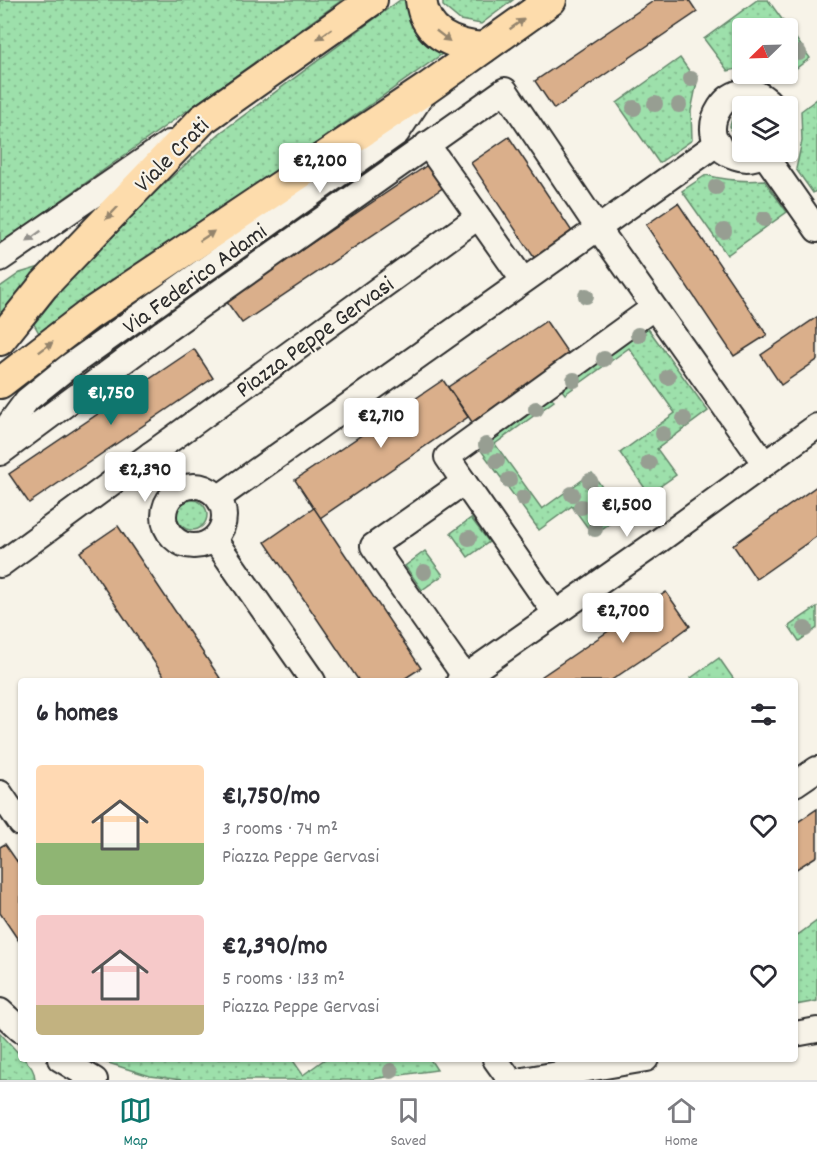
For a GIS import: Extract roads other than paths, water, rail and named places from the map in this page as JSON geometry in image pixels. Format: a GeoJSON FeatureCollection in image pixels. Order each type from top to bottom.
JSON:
{"type":"FeatureCollection","features":[{"type":"Feature","properties":{"kind":"main road","name":"Viale Crati"},"geometry":{"type":"LineString","coordinates":[[0,340],[44,285],[203,119],[372,0]]}},
{"type":"Feature","properties":{"kind":"main road"},"geometry":{"type":"LineString","coordinates":[[421,0],[426,18],[437,33],[450,42],[483,48]]}},
{"type":"Feature","properties":{"kind":"main road","name":"Via Federico Adami"},"geometry":{"type":"LineString","coordinates":[[0,383],[87,316],[426,89],[551,0]]}},
{"type":"Feature","properties":{"kind":"street","name":"Via Federico Adami"},"geometry":{"type":"LineString","coordinates":[[0,452],[7,427],[27,400],[68,367],[397,133],[426,89]]}},
{"type":"Feature","properties":{"kind":"street"},"geometry":{"type":"LineString","coordinates":[[0,452],[163,332],[506,90],[653,308],[765,464]]}},
{"type":"Feature","properties":{"kind":"street"},"geometry":{"type":"LineString","coordinates":[[732,155],[718,143],[714,134],[713,123],[716,112],[731,96],[753,93],[761,96]]}},
{"type":"Feature","properties":{"kind":"street"},"geometry":{"type":"LineString","coordinates":[[0,259],[203,119]]}},
{"type":"Feature","properties":{"kind":"street"},"geometry":{"type":"LineString","coordinates":[[218,498],[718,143]]}},
{"type":"Feature","properties":{"kind":"street"},"geometry":{"type":"LineString","coordinates":[[427,144],[524,280]]}},
{"type":"Feature","properties":{"kind":"street"},"geometry":{"type":"LineString","coordinates":[[773,162],[813,217]]}},
{"type":"Feature","properties":{"kind":"street","name":"Piazza Peppe Gervasi"},"geometry":{"type":"LineString","coordinates":[[0,565],[478,217]]}},
{"type":"Feature","properties":{"kind":"street"},"geometry":{"type":"LineString","coordinates":[[555,613],[447,457],[653,308]]}},
{"type":"Feature","properties":{"kind":"street"},"geometry":{"type":"LineString","coordinates":[[463,678],[817,426]]}},
{"type":"Feature","properties":{"kind":"street"},"geometry":{"type":"LineString","coordinates":[[151,454],[178,491]]}},
{"type":"Feature","properties":{"kind":"street"},"geometry":{"type":"LineString","coordinates":[[461,678],[373,546],[464,482]]}},
{"type":"Feature","properties":{"kind":"street"},"geometry":{"type":"LineString","coordinates":[[188,486],[198,486],[208,489],[218,498],[222,504],[224,525],[214,539],[202,546],[193,547],[175,540],[165,524],[166,505],[171,497],[188,486]]}},
{"type":"Feature","properties":{"kind":"street"},"geometry":{"type":"LineString","coordinates":[[214,539],[311,678]]}},
{"type":"Feature","properties":{"kind":"street"},"geometry":{"type":"LineString","coordinates":[[798,782],[817,769]]}},
{"type":"Feature","properties":{"kind":"street"},"geometry":{"type":"LineString","coordinates":[[0,793],[18,820]]}},
{"type":"Feature","properties":{"kind":"street"},"geometry":{"type":"LineString","coordinates":[[0,1011],[18,1027]]}},
{"type":"Feature","properties":{"kind":"street"},"geometry":{"type":"LineString","coordinates":[[798,1033],[817,1030]]}},
{"type":"Feature","properties":{"kind":"street"},"geometry":{"type":"LineString","coordinates":[[65,1062],[95,1080]]}},
{"type":"Feature","properties":{"kind":"street"},"geometry":{"type":"LineString","coordinates":[[497,1062],[510,1080]]}},
{"type":"Feature","properties":{"kind":"street"},"geometry":{"type":"LineString","coordinates":[[523,1080],[628,1062]]}}]}
